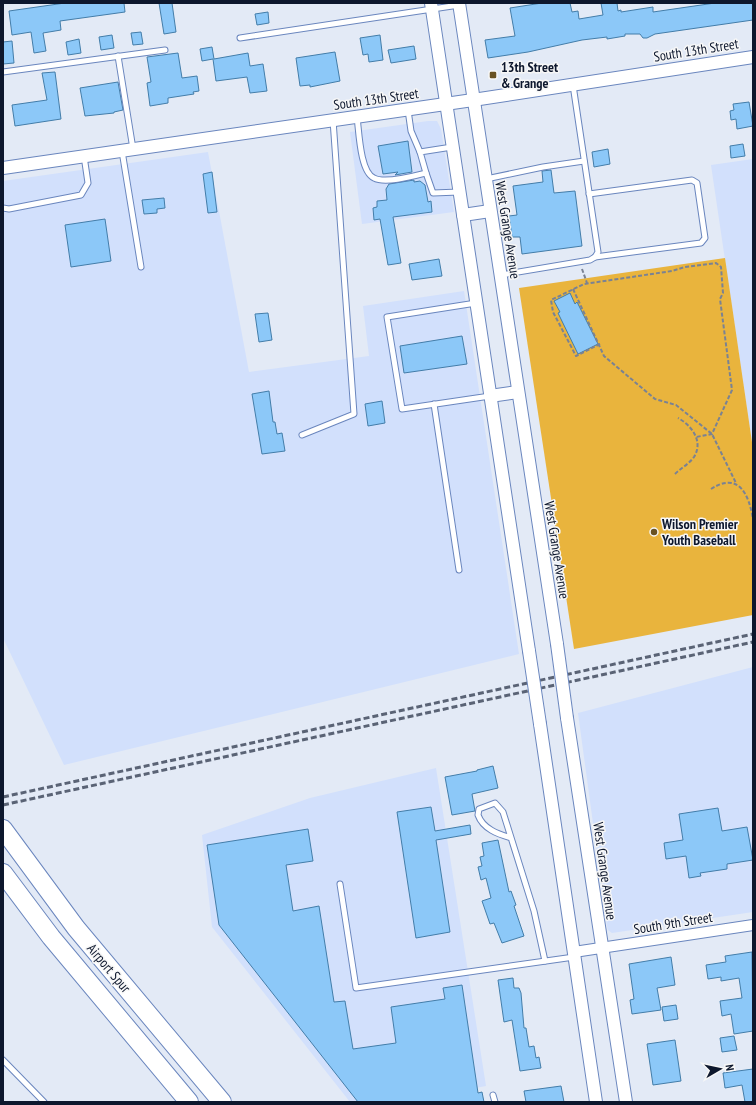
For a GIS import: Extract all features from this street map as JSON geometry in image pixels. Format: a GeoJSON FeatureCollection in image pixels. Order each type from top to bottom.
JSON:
{"type":"FeatureCollection","features":[{"type":"Feature","properties":{"kind":"highway","name":"Airport Spur"},"geometry":{"type":"LineString","coordinates":[[3,829],[76,928],[222,1102]]}},
{"type":"Feature","properties":{"kind":"highway","name":"Airport Spur"},"geometry":{"type":"LineString","coordinates":[[3,873],[51,937],[189,1102]]}},
{"type":"Feature","properties":{"kind":"street","name":"West Grange Avenue"},"geometry":{"type":"LineString","coordinates":[[459,4],[626,1102]]}},
{"type":"Feature","properties":{"kind":"street"},"geometry":{"type":"LineString","coordinates":[[431,6],[596,1102]]}},
{"type":"Feature","properties":{"kind":"street","name":"South 13th Street"},"geometry":{"type":"LineString","coordinates":[[3,168],[408,110],[753,57]]}},
{"type":"Feature","properties":{"kind":"street"},"geometry":{"type":"LineString","coordinates":[[463,215],[490,211]]}},
{"type":"Feature","properties":{"kind":"street"},"geometry":{"type":"LineString","coordinates":[[490,396],[518,392]]}},
{"type":"Feature","properties":{"kind":"street","name":"South 9th Street"},"geometry":{"type":"LineString","coordinates":[[574,955],[602,948],[753,925]]}},
{"type":"Feature","properties":{"kind":"lane"},"geometry":{"type":"LineString","coordinates":[[240,38],[431,6],[459,4]]}},
{"type":"Feature","properties":{"kind":"lane"},"geometry":{"type":"LineString","coordinates":[[3,72],[165,50]]}},
{"type":"Feature","properties":{"kind":"lane"},"geometry":{"type":"LineString","coordinates":[[118,56],[141,267]]}},
{"type":"Feature","properties":{"kind":"lane"},"geometry":{"type":"LineString","coordinates":[[573,85],[598,252],[595,257]]}},
{"type":"Feature","properties":{"kind":"lane"},"geometry":{"type":"LineString","coordinates":[[408,110],[411,131],[420,152],[433,193],[460,192]]}},
{"type":"Feature","properties":{"kind":"lane"},"geometry":{"type":"LineString","coordinates":[[357,117],[365,169],[374,178],[389,180],[426,173]]}},
{"type":"Feature","properties":{"kind":"lane"},"geometry":{"type":"LineString","coordinates":[[302,435],[354,414],[333,120]]}},
{"type":"Feature","properties":{"kind":"lane"},"geometry":{"type":"LineString","coordinates":[[420,152],[453,147]]}},
{"type":"Feature","properties":{"kind":"lane"},"geometry":{"type":"LineString","coordinates":[[3,208],[9,209],[81,195],[88,183],[84,156]]}},
{"type":"Feature","properties":{"kind":"lane"},"geometry":{"type":"LineString","coordinates":[[485,180],[543,167],[584,161]]}},
{"type":"Feature","properties":{"kind":"lane"},"geometry":{"type":"LineString","coordinates":[[501,275],[580,262],[595,257],[701,243],[705,238],[697,183],[692,180],[589,194]]}},
{"type":"Feature","properties":{"kind":"lane"},"geometry":{"type":"LineString","coordinates":[[476,303],[388,317],[402,409],[490,396]]}},
{"type":"Feature","properties":{"kind":"lane"},"geometry":{"type":"LineString","coordinates":[[434,404],[459,570]]}},
{"type":"Feature","properties":{"kind":"lane"},"geometry":{"type":"LineString","coordinates":[[511,838],[499,835],[484,825],[478,815],[479,809],[495,803],[500,807],[511,838],[534,911],[545,961]]}},
{"type":"Feature","properties":{"kind":"lane"},"geometry":{"type":"LineString","coordinates":[[340,884],[356,988],[545,961],[574,955]]}},
{"type":"Feature","properties":{"kind":"lane"},"geometry":{"type":"LineString","coordinates":[[3,1060],[44,1102]]}},
{"type":"Feature","properties":{"kind":"lane"},"geometry":{"type":"LineString","coordinates":[[493,1095],[495,1102]]}},
{"type":"Feature","properties":{"kind":"path"},"geometry":{"type":"LineString","coordinates":[[580,262],[587,283]]}},
{"type":"Feature","properties":{"kind":"path"},"geometry":{"type":"LineString","coordinates":[[600,344],[576,356],[553,312],[551,300],[587,283],[716,263],[721,267],[723,293],[720,299],[732,390],[712,434]]}},
{"type":"Feature","properties":{"kind":"path"},"geometry":{"type":"LineString","coordinates":[[573,289],[600,344],[604,356],[655,399],[676,405],[712,434],[736,484],[745,491],[750,502],[753,519]]}},
{"type":"Feature","properties":{"kind":"path"},"geometry":{"type":"LineString","coordinates":[[675,474],[695,456],[697,447],[696,437],[693,430],[678,418]]}},
{"type":"Feature","properties":{"kind":"path"},"geometry":{"type":"LineString","coordinates":[[696,437],[712,434]]}},
{"type":"Feature","properties":{"kind":"path"},"geometry":{"type":"LineString","coordinates":[[711,489],[720,483],[736,484]]}},
{"type":"Feature","properties":{"kind":"shaded area"},"geometry":{"type":"Polygon","coordinates":[[[437,121],[441,129],[454,212],[362,224],[350,132],[437,121]]]}},
{"type":"Feature","properties":{"kind":"shaded area"},"geometry":{"type":"Polygon","coordinates":[[[208,152],[249,372],[369,356],[363,306],[464,291],[519,654],[64,765],[3,638],[3,181],[208,152]]]}},
{"type":"Feature","properties":{"kind":"shaded area"},"geometry":{"type":"Polygon","coordinates":[[[753,159],[753,449],[711,165],[753,159]]]}},
{"type":"Feature","properties":{"kind":"shaded area","name":"Wilson Premier Youth Baseball"},"geometry":{"type":"Polygon","coordinates":[[[725,258],[753,449],[753,615],[574,649],[519,288],[725,258]]]}},
{"type":"Feature","properties":{"kind":"shaded area"},"geometry":{"type":"Polygon","coordinates":[[[753,667],[753,912],[612,933],[608,930],[607,926],[578,713],[753,667]]]}},
{"type":"Feature","properties":{"kind":"shaded area"},"geometry":{"type":"Polygon","coordinates":[[[436,768],[486,1086],[464,1090],[466,1102],[350,1102],[212,927],[202,835],[310,798],[436,768]]]}},
{"type":"Feature","properties":{"kind":"building"},"geometry":{"type":"Polygon","coordinates":[[[65,3],[124,3],[125,12],[60,21],[61,30],[43,33],[46,51],[34,53],[31,32],[12,35],[9,11],[65,3]]]}},
{"type":"Feature","properties":{"kind":"building"},"geometry":{"type":"Polygon","coordinates":[[[159,3],[172,3],[176,32],[164,34],[159,3]]]}},
{"type":"Feature","properties":{"kind":"building"},"geometry":{"type":"Polygon","coordinates":[[[542,3],[570,3],[572,12],[578,11],[579,19],[603,15],[601,3],[617,3],[618,11],[621,10],[621,12],[653,7],[653,12],[715,3],[753,3],[753,20],[655,34],[647,38],[643,38],[640,34],[625,34],[625,36],[607,39],[607,37],[582,40],[528,52],[488,58],[485,40],[515,36],[510,8],[542,3]]]}},
{"type":"Feature","properties":{"kind":"building"},"geometry":{"type":"Polygon","coordinates":[[[268,12],[269,23],[257,25],[255,14],[268,12]]]}},
{"type":"Feature","properties":{"kind":"building"},"geometry":{"type":"Polygon","coordinates":[[[141,32],[143,44],[133,45],[131,33],[141,32]]]}},
{"type":"Feature","properties":{"kind":"building"},"geometry":{"type":"Polygon","coordinates":[[[112,35],[114,48],[101,50],[99,37],[112,35]]]}},
{"type":"Feature","properties":{"kind":"building"},"geometry":{"type":"Polygon","coordinates":[[[380,35],[383,60],[369,62],[368,54],[363,55],[360,38],[380,35]]]}},
{"type":"Feature","properties":{"kind":"building"},"geometry":{"type":"Polygon","coordinates":[[[79,39],[81,53],[68,55],[66,42],[79,39]]]}},
{"type":"Feature","properties":{"kind":"building"},"geometry":{"type":"Polygon","coordinates":[[[12,41],[14,63],[3,64],[3,42],[12,41]]]}},
{"type":"Feature","properties":{"kind":"building"},"geometry":{"type":"Polygon","coordinates":[[[414,46],[416,59],[391,63],[388,50],[414,46]]]}},
{"type":"Feature","properties":{"kind":"building"},"geometry":{"type":"Polygon","coordinates":[[[212,47],[214,59],[248,53],[250,66],[263,64],[267,91],[250,93],[247,77],[216,81],[213,59],[202,61],[200,49],[212,47]]]}},
{"type":"Feature","properties":{"kind":"building"},"geometry":{"type":"Polygon","coordinates":[[[335,52],[340,81],[310,87],[310,85],[300,86],[296,58],[335,52]]]}},
{"type":"Feature","properties":{"kind":"building"},"geometry":{"type":"Polygon","coordinates":[[[178,53],[182,78],[197,76],[199,91],[193,92],[194,94],[168,98],[168,103],[150,106],[147,83],[151,82],[147,57],[178,53]]]}},
{"type":"Feature","properties":{"kind":"building"},"geometry":{"type":"Polygon","coordinates":[[[55,72],[61,119],[15,126],[12,105],[47,100],[42,73],[55,72]]]}},
{"type":"Feature","properties":{"kind":"building"},"geometry":{"type":"Polygon","coordinates":[[[118,82],[123,110],[114,113],[85,116],[80,88],[118,82]]]}},
{"type":"Feature","properties":{"kind":"building"},"geometry":{"type":"Polygon","coordinates":[[[749,102],[753,126],[737,129],[736,119],[731,120],[730,111],[734,110],[733,104],[749,102]]]}},
{"type":"Feature","properties":{"kind":"building"},"geometry":{"type":"Polygon","coordinates":[[[408,141],[412,172],[395,175],[398,172],[383,174],[378,146],[408,141]]]}},
{"type":"Feature","properties":{"kind":"building"},"geometry":{"type":"Polygon","coordinates":[[[743,144],[745,156],[731,158],[730,146],[743,144]]]}},
{"type":"Feature","properties":{"kind":"building"},"geometry":{"type":"Polygon","coordinates":[[[608,149],[610,164],[594,167],[592,152],[608,149]]]}},
{"type":"Feature","properties":{"kind":"building"},"geometry":{"type":"Polygon","coordinates":[[[551,170],[554,193],[575,191],[582,246],[522,254],[520,237],[512,237],[509,216],[517,215],[513,186],[543,182],[542,171],[551,170]]]}},
{"type":"Feature","properties":{"kind":"building"},"geometry":{"type":"Polygon","coordinates":[[[212,172],[217,212],[208,213],[203,174],[212,172]]]}},
{"type":"Feature","properties":{"kind":"building"},"geometry":{"type":"Polygon","coordinates":[[[414,180],[414,182],[420,181],[425,185],[428,202],[431,201],[432,212],[393,217],[401,263],[388,265],[380,219],[374,220],[373,208],[377,207],[377,201],[387,200],[386,189],[389,184],[414,180]]]}},
{"type":"Feature","properties":{"kind":"building"},"geometry":{"type":"Polygon","coordinates":[[[164,198],[165,208],[157,209],[157,213],[144,214],[142,200],[164,198]]]}},
{"type":"Feature","properties":{"kind":"building"},"geometry":{"type":"Polygon","coordinates":[[[105,219],[111,261],[71,267],[65,225],[105,219]]]}},
{"type":"Feature","properties":{"kind":"building"},"geometry":{"type":"Polygon","coordinates":[[[439,259],[442,276],[412,280],[409,264],[439,259]]]}},
{"type":"Feature","properties":{"kind":"building"},"geometry":{"type":"Polygon","coordinates":[[[570,293],[575,304],[577,302],[598,344],[578,354],[558,313],[560,312],[554,301],[570,293]]]}},
{"type":"Feature","properties":{"kind":"building"},"geometry":{"type":"Polygon","coordinates":[[[268,313],[272,340],[259,342],[255,314],[268,313]]]}},
{"type":"Feature","properties":{"kind":"building"},"geometry":{"type":"Polygon","coordinates":[[[462,336],[467,364],[404,373],[400,346],[462,336]]]}},
{"type":"Feature","properties":{"kind":"building"},"geometry":{"type":"Polygon","coordinates":[[[269,391],[273,422],[275,422],[277,434],[282,433],[285,451],[262,454],[252,394],[269,391]]]}},
{"type":"Feature","properties":{"kind":"building"},"geometry":{"type":"Polygon","coordinates":[[[382,401],[385,423],[368,426],[365,404],[382,401]]]}},
{"type":"Feature","properties":{"kind":"building"},"geometry":{"type":"Polygon","coordinates":[[[493,766],[498,788],[472,794],[475,811],[452,815],[445,777],[477,771],[493,766]]]}},
{"type":"Feature","properties":{"kind":"building"},"geometry":{"type":"Polygon","coordinates":[[[431,807],[435,831],[470,825],[471,834],[436,840],[450,932],[416,938],[397,812],[431,807]]]}},
{"type":"Feature","properties":{"kind":"building"},"geometry":{"type":"Polygon","coordinates":[[[718,808],[722,831],[747,827],[753,860],[727,864],[727,869],[700,873],[701,876],[689,878],[686,856],[666,859],[664,843],[683,840],[679,814],[718,808]]]}},
{"type":"Feature","properties":{"kind":"building"},"geometry":{"type":"Polygon","coordinates":[[[308,829],[313,861],[286,865],[293,911],[319,906],[334,1002],[345,1001],[353,1049],[396,1043],[391,1007],[445,999],[443,988],[462,985],[478,1093],[482,1092],[484,1102],[358,1102],[219,925],[207,845],[308,829]]]}},
{"type":"Feature","properties":{"kind":"building"},"geometry":{"type":"Polygon","coordinates":[[[498,840],[509,892],[511,891],[516,905],[514,906],[524,936],[502,943],[494,923],[490,924],[482,901],[491,898],[486,878],[481,880],[478,867],[482,866],[480,857],[484,856],[482,843],[498,840]]]}},
{"type":"Feature","properties":{"kind":"building"},"geometry":{"type":"Polygon","coordinates":[[[752,952],[753,1031],[734,1034],[731,1014],[722,1016],[720,1001],[742,998],[739,978],[721,981],[721,977],[708,979],[706,965],[726,962],[725,956],[752,952]]]}},
{"type":"Feature","properties":{"kind":"building"},"geometry":{"type":"Polygon","coordinates":[[[671,957],[675,985],[657,988],[661,1010],[632,1014],[630,1000],[634,999],[629,964],[671,957]]]}},
{"type":"Feature","properties":{"kind":"building"},"geometry":{"type":"Polygon","coordinates":[[[513,978],[514,988],[519,988],[521,993],[524,1028],[526,1028],[529,1047],[534,1046],[536,1058],[539,1057],[541,1068],[520,1071],[512,1020],[504,1022],[498,980],[513,978]]]}},
{"type":"Feature","properties":{"kind":"building"},"geometry":{"type":"Polygon","coordinates":[[[676,1005],[678,1019],[664,1021],[662,1007],[676,1005]]]}},
{"type":"Feature","properties":{"kind":"building"},"geometry":{"type":"Polygon","coordinates":[[[734,1036],[737,1050],[722,1052],[720,1038],[734,1036]]]}},
{"type":"Feature","properties":{"kind":"building"},"geometry":{"type":"Polygon","coordinates":[[[675,1040],[681,1081],[653,1085],[647,1044],[675,1040]]]}},
{"type":"Feature","properties":{"kind":"building"},"geometry":{"type":"Polygon","coordinates":[[[753,1069],[753,1102],[745,1102],[742,1085],[725,1088],[723,1073],[753,1069]]]}},
{"type":"Feature","properties":{"kind":"building"},"geometry":{"type":"Polygon","coordinates":[[[561,1086],[564,1102],[526,1102],[524,1091],[561,1086]]]}},
{"type":"Feature","properties":{"kind":"railway"},"geometry":{"type":"LineString","coordinates":[[3,797],[753,634]]}},
{"type":"Feature","properties":{"kind":"railway"},"geometry":{"type":"LineString","coordinates":[[3,805],[753,642]]}},
{"type":"Feature","properties":{"kind":"place","name":"13th Street & Grange"},"geometry":{"type":"Point","coordinates":[493,75]}},
{"type":"Feature","properties":{"kind":"place","name":"Wilson Premier Youth Baseball"},"geometry":{"type":"Point","coordinates":[654,532]}}]}
